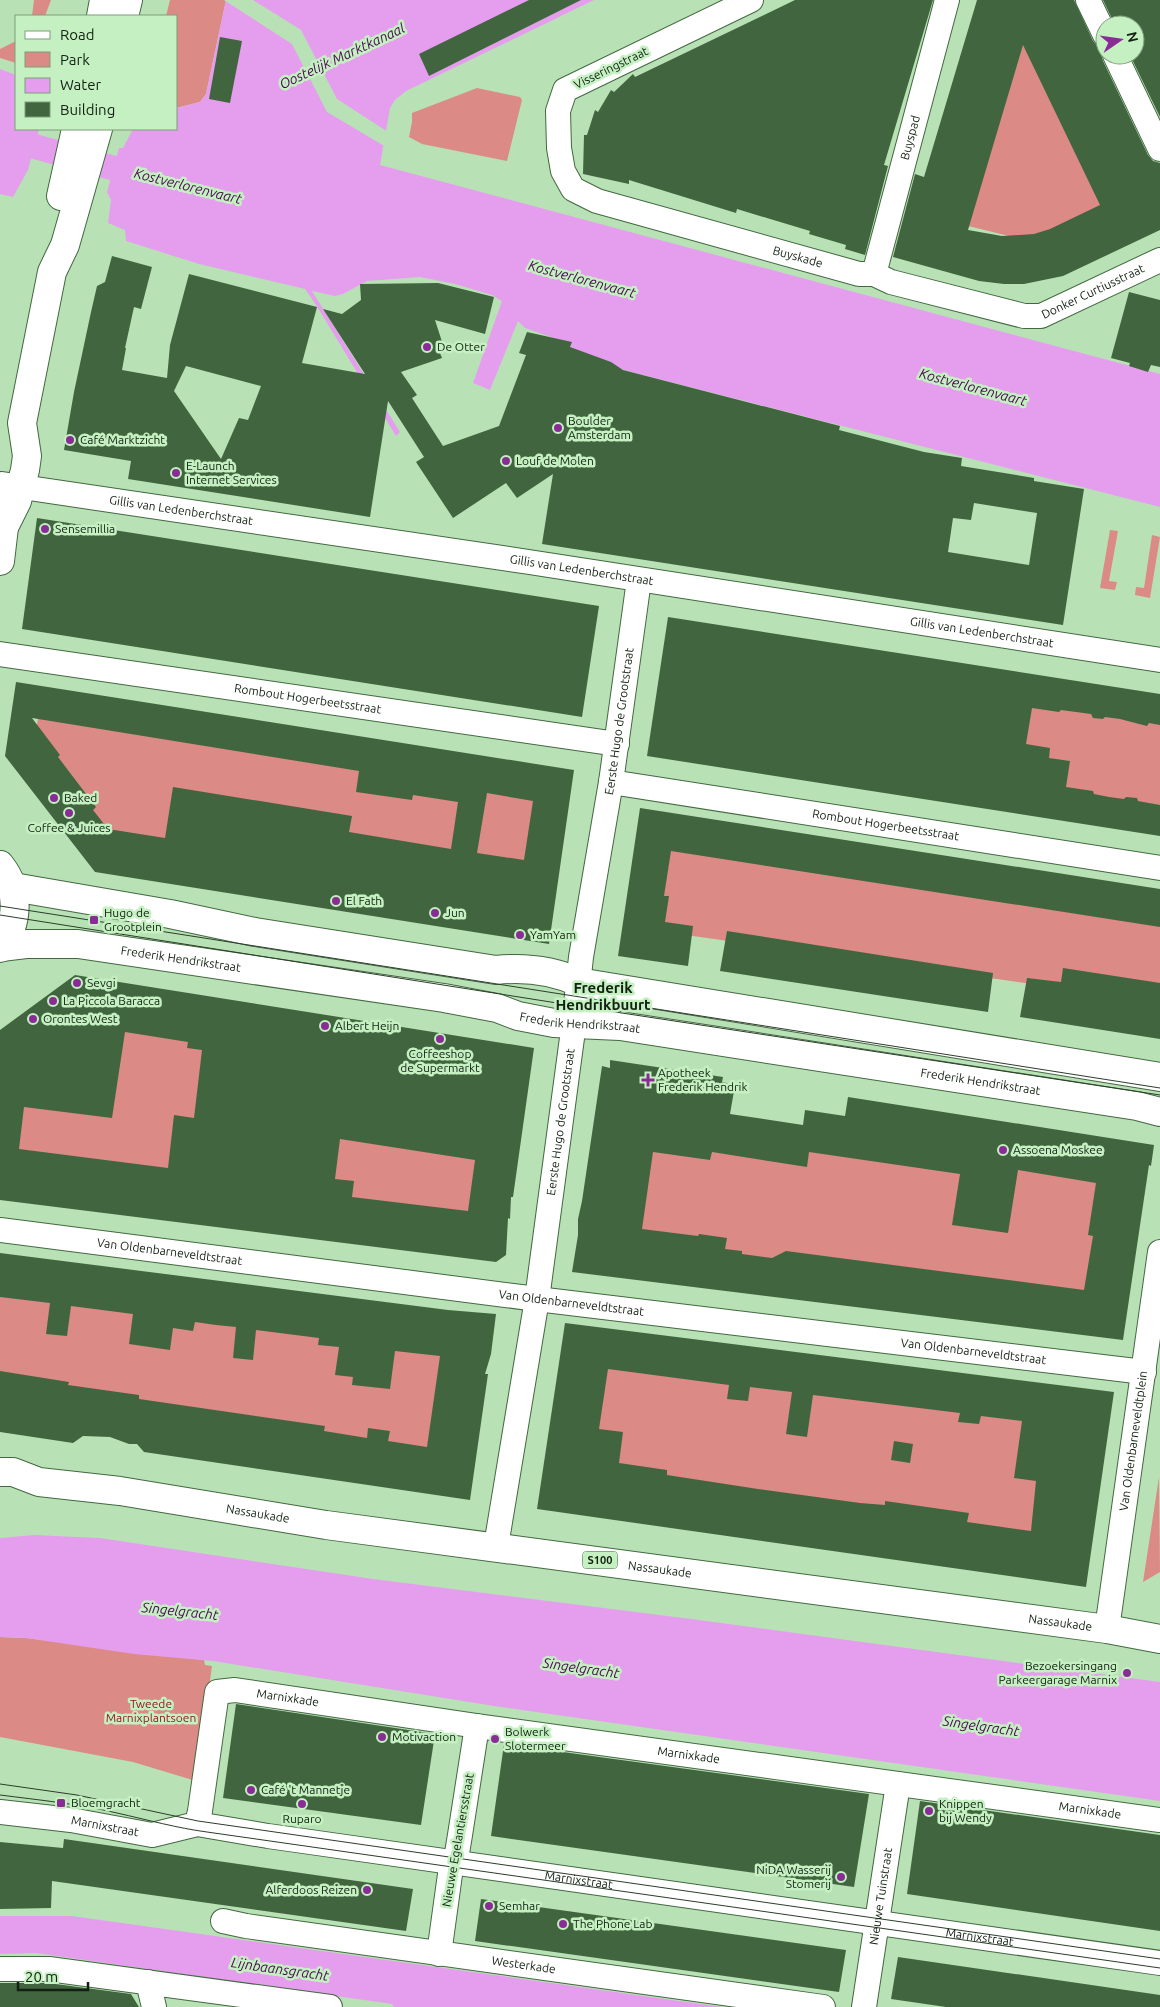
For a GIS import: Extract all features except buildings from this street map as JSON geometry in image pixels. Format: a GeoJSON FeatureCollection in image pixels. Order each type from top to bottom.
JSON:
{"type":"FeatureCollection","features":[{"type":"Feature","properties":{"kind":"street"},"geometry":{"type":"LineString","coordinates":[[101,15],[104,0]]}},
{"type":"Feature","properties":{"kind":"street"},"geometry":{"type":"LineString","coordinates":[[124,15],[128,0]]}},
{"type":"Feature","properties":{"kind":"street","name":"Visseringstraat"},"geometry":{"type":"LineString","coordinates":[[573,189],[563,171],[559,148],[558,111],[565,90],[750,0]]}},
{"type":"Feature","properties":{"kind":"street","name":"Buyspad"},"geometry":{"type":"LineString","coordinates":[[874,274],[947,0]]}},
{"type":"Feature","properties":{"kind":"street"},"geometry":{"type":"LineString","coordinates":[[1088,0],[1095,15]]}},
{"type":"Feature","properties":{"kind":"street"},"geometry":{"type":"LineString","coordinates":[[1119,65],[1160,149]]}},
{"type":"Feature","properties":{"kind":"street"},"geometry":{"type":"LineString","coordinates":[[0,556],[4,527],[14,510],[12,485],[13,437],[22,423],[52,272],[49,243],[73,183],[86,134]]}},
{"type":"Feature","properties":{"kind":"street","name":"Buyskade"},"geometry":{"type":"LineString","coordinates":[[573,189],[597,201],[859,274],[874,274],[891,282],[1024,316]]}},
{"type":"Feature","properties":{"kind":"street","name":"Donker Curtiusstraat"},"geometry":{"type":"LineString","coordinates":[[1024,316],[1041,316],[1160,260]]}},
{"type":"Feature","properties":{"kind":"street","name":"Gillis van Ledenberchstraat"},"geometry":{"type":"LineString","coordinates":[[12,485],[1160,660]]}},
{"type":"Feature","properties":{"kind":"street","name":"Eerste Hugo de Grootstraat"},"geometry":{"type":"LineString","coordinates":[[496,1546],[537,1299],[581,957],[617,744],[639,580]]}},
{"type":"Feature","properties":{"kind":"street","name":"Rombout Hogerbeetsstraat"},"geometry":{"type":"LineString","coordinates":[[0,654],[617,744]]}},
{"type":"Feature","properties":{"kind":"street","name":"Rombout Hogerbeetsstraat"},"geometry":{"type":"LineString","coordinates":[[611,782],[1160,868]]}},
{"type":"Feature","properties":{"kind":"street"},"geometry":{"type":"LineString","coordinates":[[0,947],[9,935],[15,912],[7,876],[255,932],[496,970],[530,969],[546,971],[578,982],[1160,1076]]}},
{"type":"Feature","properties":{"kind":"street","name":"Frederik Hendrikstraat"},"geometry":{"type":"LineString","coordinates":[[0,947],[26,944],[78,944],[444,998],[497,1008],[518,1016],[554,1023],[620,1026],[1137,1106],[1160,1112]]}},
{"type":"Feature","properties":{"kind":"street","name":"Van Oldenbarneveldtstraat"},"geometry":{"type":"LineString","coordinates":[[0,1230],[537,1299],[1144,1372]]}},
{"type":"Feature","properties":{"kind":"street","name":"Van Oldenbarneveldtplein"},"geometry":{"type":"LineString","coordinates":[[1107,1629],[1160,1252]]}},
{"type":"Feature","properties":{"kind":"street","name":"Nassaukade"},"geometry":{"type":"LineString","coordinates":[[0,1472],[13,1472],[39,1482],[120,1491],[326,1525],[496,1546],[1107,1629],[1160,1638]]}},
{"type":"Feature","properties":{"kind":"street","name":"Nassaukade"},"geometry":{"type":"LineString","coordinates":[[0,1491],[14,1490],[39,1482]]}},
{"type":"Feature","properties":{"kind":"street","name":"Marnixkade"},"geometry":{"type":"LineString","coordinates":[[197,1824],[217,1692],[235,1690],[477,1726],[1160,1820]]}},
{"type":"Feature","properties":{"kind":"street","name":"Nieuwe Egelantiersstraat"},"geometry":{"type":"LineString","coordinates":[[439,1954],[450,1867],[454,1863],[460,1835],[477,1726]]}},
{"type":"Feature","properties":{"kind":"street","name":"Nieuwe Tuinstraat"},"geometry":{"type":"LineString","coordinates":[[864,2007],[898,1784]]}},
{"type":"Feature","properties":{"kind":"street","name":"Marnixstraat"},"geometry":{"type":"LineString","coordinates":[[0,1812],[71,1820],[152,1835],[197,1824],[454,1863],[1160,1963]]}},
{"type":"Feature","properties":{"kind":"street","name":"Westerkade"},"geometry":{"type":"LineString","coordinates":[[223,1921],[439,1954],[823,2007]]}},
{"type":"Feature","properties":{"kind":"street"},"geometry":{"type":"LineString","coordinates":[[0,1969],[49,1969],[330,2007]]}},
{"type":"Feature","properties":{"kind":"street"},"geometry":{"type":"LineString","coordinates":[[148,1982],[154,2007]]}},
{"type":"Feature","properties":{"kind":"green space"},"geometry":{"type":"Polygon","coordinates":[[[34,0],[51,0],[45,15],[32,15],[34,0]]]}},
{"type":"Feature","properties":{"kind":"green space"},"geometry":{"type":"Polygon","coordinates":[[[170,0],[226,0],[206,94],[200,102],[178,108],[178,15],[166,15],[170,0]]]}},
{"type":"Feature","properties":{"kind":"green space"},"geometry":{"type":"Polygon","coordinates":[[[1012,24],[1121,204],[1061,229],[1021,239],[956,223],[1012,24]]]}},
{"type":"Feature","properties":{"kind":"green space"},"geometry":{"type":"Polygon","coordinates":[[[15,42],[15,63],[0,58],[0,49],[15,42]]]}},
{"type":"Feature","properties":{"kind":"green space"},"geometry":{"type":"Polygon","coordinates":[[[477,88],[520,97],[522,100],[507,161],[422,144],[409,137],[412,113],[477,88]]]}},
{"type":"Feature","properties":{"kind":"green space"},"geometry":{"type":"Polygon","coordinates":[[[1110,530],[1118,531],[1109,581],[1117,582],[1115,590],[1100,588],[1110,530]]]}},
{"type":"Feature","properties":{"kind":"green space"},"geometry":{"type":"Polygon","coordinates":[[[1152,535],[1160,537],[1150,598],[1135,595],[1136,587],[1144,588],[1152,535]]]}},
{"type":"Feature","properties":{"kind":"green space"},"geometry":{"type":"Polygon","coordinates":[[[687,638],[1160,719],[1160,812],[672,734],[687,638]]]}},
{"type":"Feature","properties":{"kind":"green space"},"geometry":{"type":"Polygon","coordinates":[[[43,693],[546,791],[532,914],[114,847],[32,750],[43,693]]]}},
{"type":"Feature","properties":{"kind":"green space"},"geometry":{"type":"Polygon","coordinates":[[[665,831],[1160,919],[1160,1002],[657,931],[665,831]]]}},
{"type":"Feature","properties":{"kind":"green space"},"geometry":{"type":"Polygon","coordinates":[[[77,1010],[214,1035],[193,1188],[0,1163],[0,1062],[77,1010]]]}},
{"type":"Feature","properties":{"kind":"green space"},"geometry":{"type":"Polygon","coordinates":[[[286,1041],[509,1070],[488,1235],[263,1192],[286,1041]]]}},
{"type":"Feature","properties":{"kind":"green space"},"geometry":{"type":"Polygon","coordinates":[[[631,1101],[1110,1172],[1094,1304],[614,1243],[631,1101]]]}},
{"type":"Feature","properties":{"kind":"green space"},"geometry":{"type":"Polygon","coordinates":[[[0,1277],[450,1344],[442,1454],[0,1398],[0,1277]]]}},
{"type":"Feature","properties":{"kind":"green space"},"geometry":{"type":"Polygon","coordinates":[[[601,1351],[1079,1417],[1065,1542],[583,1477],[601,1351]]]}},
{"type":"Feature","properties":{"kind":"green space"},"geometry":{"type":"Polygon","coordinates":[[[1159,1477],[1160,1572],[1143,1582],[1159,1477]]]}},
{"type":"Feature","properties":{"kind":"green space","name":"Tweede Marnixplantsoen"},"geometry":{"type":"Polygon","coordinates":[[[0,1637],[26,1638],[204,1660],[205,1665],[212,1666],[196,1781],[133,1762],[0,1737],[0,1637]]]}},
{"type":"Feature","properties":{"kind":"water","name":"Oostelijk Marktkanaal"},"geometry":{"type":"Polygon","coordinates":[[[226,0],[594,0],[406,91],[395,100],[390,108],[380,165],[1160,374],[1160,507],[627,371],[569,350],[571,344],[525,328],[518,321],[490,390],[473,383],[502,301],[492,295],[455,284],[420,277],[367,281],[343,294],[335,296],[312,291],[400,432],[396,436],[305,289],[199,264],[126,241],[125,230],[108,223],[111,200],[107,192],[119,148],[123,148],[132,130],[178,130],[178,108],[200,102],[206,94],[226,0]]]}},
{"type":"Feature","properties":{"kind":"water"},"geometry":{"type":"Polygon","coordinates":[[[0,69],[15,75],[15,130],[39,130],[28,170],[13,197],[0,194],[0,69]]]}},
{"type":"Feature","properties":{"kind":"water","name":"Singelgracht"},"geometry":{"type":"Polygon","coordinates":[[[34,1535],[100,1538],[373,1579],[691,1619],[1160,1682],[1160,1801],[494,1706],[213,1661],[134,1654],[26,1638],[0,1637],[0,1538],[34,1535]]]}},
{"type":"Feature","properties":{"kind":"water","name":"Lijnbaansgracht"},"geometry":{"type":"Polygon","coordinates":[[[0,1916],[72,1916],[722,2007],[394,2007],[392,2004],[36,1953],[0,1954],[0,1916]]]}},
{"type":"Feature","properties":{"kind":"pier"},"geometry":{"type":"Polygon","coordinates":[[[224,0],[253,0],[301,30],[337,99],[388,132],[386,147],[327,112],[292,44],[224,0]]]}},
{"type":"Feature","properties":{"kind":"waterway","name":"Kostverlorenvaart"},"geometry":{"type":"LineString","coordinates":[[0,137],[146,177]]}},
{"type":"Feature","properties":{"kind":"tram line"},"geometry":{"type":"LineString","coordinates":[[0,906],[1160,1088]]}},
{"type":"Feature","properties":{"kind":"tram line"},"geometry":{"type":"LineString","coordinates":[[0,915],[576,1006],[1160,1095]]}},
{"type":"Feature","properties":{"kind":"tram line"},"geometry":{"type":"LineString","coordinates":[[0,1784],[77,1795],[198,1821],[1160,1959]]}},
{"type":"Feature","properties":{"kind":"tram line"},"geometry":{"type":"LineString","coordinates":[[0,1795],[88,1807],[207,1832],[1160,1968]]}},
{"type":"Feature","properties":{"kind":"place","name":"De Otter"},"geometry":{"type":"Point","coordinates":[427,347]}},
{"type":"Feature","properties":{"kind":"place","name":"Boulder Amsterdam"},"geometry":{"type":"Point","coordinates":[558,428]}},
{"type":"Feature","properties":{"kind":"place","name":"Café Marktzicht"},"geometry":{"type":"Point","coordinates":[70,440]}},
{"type":"Feature","properties":{"kind":"place","name":"Louf de Molen"},"geometry":{"type":"Point","coordinates":[506,461]}},
{"type":"Feature","properties":{"kind":"place","name":"E-Launch Internet Services"},"geometry":{"type":"Point","coordinates":[176,473]}},
{"type":"Feature","properties":{"kind":"place","name":"Sensemillia"},"geometry":{"type":"Point","coordinates":[45,529]}},
{"type":"Feature","properties":{"kind":"place","name":"Baked"},"geometry":{"type":"Point","coordinates":[54,798]}},
{"type":"Feature","properties":{"kind":"place","name":"Coffee & Juices"},"geometry":{"type":"Point","coordinates":[69,813]}},
{"type":"Feature","properties":{"kind":"place","name":"El Fath"},"geometry":{"type":"Point","coordinates":[336,901]}},
{"type":"Feature","properties":{"kind":"place","name":"Jun"},"geometry":{"type":"Point","coordinates":[435,913]}},
{"type":"Feature","properties":{"kind":"place","name":"Hugo de Grootplein"},"geometry":{"type":"Point","coordinates":[94,920]}},
{"type":"Feature","properties":{"kind":"place","name":"YamYam"},"geometry":{"type":"Point","coordinates":[520,935]}},
{"type":"Feature","properties":{"kind":"place","name":"Sevgi"},"geometry":{"type":"Point","coordinates":[77,983]}},
{"type":"Feature","properties":{"kind":"place","name":"La Piccola Baracca"},"geometry":{"type":"Point","coordinates":[53,1001]}},
{"type":"Feature","properties":{"kind":"place","name":"Orontes West"},"geometry":{"type":"Point","coordinates":[33,1019]}},
{"type":"Feature","properties":{"kind":"place","name":"Albert Heijn"},"geometry":{"type":"Point","coordinates":[325,1026]}},
{"type":"Feature","properties":{"kind":"place","name":"Coffeeshop de Supermarkt"},"geometry":{"type":"Point","coordinates":[440,1039]}},
{"type":"Feature","properties":{"kind":"place","name":"Apotheek Frederik Hendrik"},"geometry":{"type":"Point","coordinates":[648,1080]}},
{"type":"Feature","properties":{"kind":"place","name":"Assoena Moskee"},"geometry":{"type":"Point","coordinates":[1003,1150]}},
{"type":"Feature","properties":{"kind":"place","name":"Bezoekersingang Parkeergarage Marnix"},"geometry":{"type":"Point","coordinates":[1127,1673]}},
{"type":"Feature","properties":{"kind":"place","name":"Motivaction"},"geometry":{"type":"Point","coordinates":[382,1737]}},
{"type":"Feature","properties":{"kind":"place","name":"Bolwerk Slotermeer"},"geometry":{"type":"Point","coordinates":[495,1739]}},
{"type":"Feature","properties":{"kind":"place","name":"Café 't Mannetje"},"geometry":{"type":"Point","coordinates":[251,1790]}},
{"type":"Feature","properties":{"kind":"place","name":"Bloemgracht"},"geometry":{"type":"Point","coordinates":[61,1803]}},
{"type":"Feature","properties":{"kind":"place","name":"Ruparo"},"geometry":{"type":"Point","coordinates":[302,1804]}},
{"type":"Feature","properties":{"kind":"place","name":"Knippen bij Wendy"},"geometry":{"type":"Point","coordinates":[929,1811]}},
{"type":"Feature","properties":{"kind":"place","name":"NiDA Wasserij Stomerij"},"geometry":{"type":"Point","coordinates":[841,1877]}},
{"type":"Feature","properties":{"kind":"place","name":"Alferdoos Reizen"},"geometry":{"type":"Point","coordinates":[367,1890]}},
{"type":"Feature","properties":{"kind":"place","name":"Semhar"},"geometry":{"type":"Point","coordinates":[489,1906]}},
{"type":"Feature","properties":{"kind":"place","name":"The Phone Lab"},"geometry":{"type":"Point","coordinates":[563,1924]}},
{"type":"Feature","properties":{"kind":"district","name":"Frederik Hendrikbuurt"},"geometry":{"type":"Point","coordinates":[603,996]}}]}
